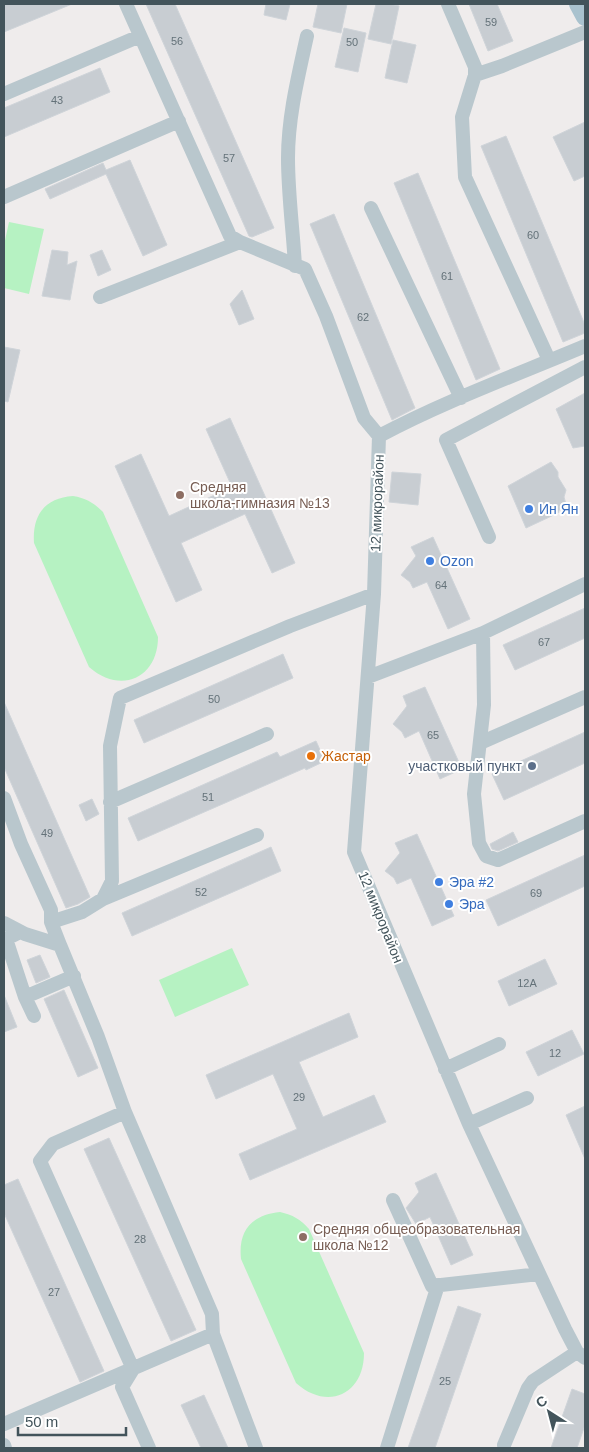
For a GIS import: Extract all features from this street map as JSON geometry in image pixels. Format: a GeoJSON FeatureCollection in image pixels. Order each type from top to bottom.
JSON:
{"type":"FeatureCollection","features":[{"type":"Feature","properties":{"kind":"main road"},"geometry":{"type":"LineString","coordinates":[[578,4],[585,17]]}},
{"type":"Feature","properties":{"kind":"street"},"geometry":{"type":"LineString","coordinates":[[126,4],[230,236],[305,270],[326,316],[364,418],[379,436],[407,421],[585,346]]}},
{"type":"Feature","properties":{"kind":"street"},"geometry":{"type":"LineString","coordinates":[[448,4],[475,67],[475,75],[462,117],[465,177],[549,360]]}},
{"type":"Feature","properties":{"kind":"street"},"geometry":{"type":"LineString","coordinates":[[475,75],[585,32]]}},
{"type":"Feature","properties":{"kind":"street"},"geometry":{"type":"LineString","coordinates":[[4,94],[140,36]]}},
{"type":"Feature","properties":{"kind":"street"},"geometry":{"type":"LineString","coordinates":[[295,266],[288,159],[289,139],[292,106],[307,36]]}},
{"type":"Feature","properties":{"kind":"street"},"geometry":{"type":"LineString","coordinates":[[4,197],[179,121]]}},
{"type":"Feature","properties":{"kind":"street"},"geometry":{"type":"LineString","coordinates":[[371,208],[461,398]]}},
{"type":"Feature","properties":{"kind":"street"},"geometry":{"type":"LineString","coordinates":[[100,297],[240,242]]}},
{"type":"Feature","properties":{"kind":"street"},"geometry":{"type":"LineString","coordinates":[[489,537],[446,440],[585,367]]}},
{"type":"Feature","properties":{"kind":"street","name":"12 микрорайон"},"geometry":{"type":"LineString","coordinates":[[379,436],[374,594],[354,852],[469,1124],[564,1329],[581,1355]]}},
{"type":"Feature","properties":{"kind":"street"},"geometry":{"type":"LineString","coordinates":[[368,677],[483,633],[585,584]]}},
{"type":"Feature","properties":{"kind":"street"},"geometry":{"type":"LineString","coordinates":[[103,900],[112,881],[110,746],[120,698],[290,626],[374,594]]}},
{"type":"Feature","properties":{"kind":"street"},"geometry":{"type":"LineString","coordinates":[[483,633],[484,705],[474,794],[478,843],[486,856],[498,860],[585,822]]}},
{"type":"Feature","properties":{"kind":"street"},"geometry":{"type":"LineString","coordinates":[[480,743],[585,697]]}},
{"type":"Feature","properties":{"kind":"street"},"geometry":{"type":"LineString","coordinates":[[110,802],[266,734]]}},
{"type":"Feature","properties":{"kind":"street"},"geometry":{"type":"LineString","coordinates":[[4,798],[51,910],[50,922],[74,976],[125,1112],[212,1314],[213,1334],[256,1448]]}},
{"type":"Feature","properties":{"kind":"street"},"geometry":{"type":"LineString","coordinates":[[50,922],[82,912],[103,900],[257,835]]}},
{"type":"Feature","properties":{"kind":"street"},"geometry":{"type":"LineString","coordinates":[[4,923],[20,932],[60,944]]}},
{"type":"Feature","properties":{"kind":"street"},"geometry":{"type":"LineString","coordinates":[[20,932],[6,939],[25,997],[34,1016]]}},
{"type":"Feature","properties":{"kind":"street"},"geometry":{"type":"LineString","coordinates":[[25,997],[74,976]]}},
{"type":"Feature","properties":{"kind":"street"},"geometry":{"type":"LineString","coordinates":[[445,1069],[499,1044]]}},
{"type":"Feature","properties":{"kind":"street"},"geometry":{"type":"LineString","coordinates":[[469,1124],[527,1098]]}},
{"type":"Feature","properties":{"kind":"street"},"geometry":{"type":"LineString","coordinates":[[125,1112],[53,1144],[40,1160],[132,1369]]}},
{"type":"Feature","properties":{"kind":"street"},"geometry":{"type":"LineString","coordinates":[[393,1200],[432,1286],[539,1274]]}},
{"type":"Feature","properties":{"kind":"street"},"geometry":{"type":"LineString","coordinates":[[387,1448],[438,1285]]}},
{"type":"Feature","properties":{"kind":"street"},"geometry":{"type":"LineString","coordinates":[[4,1424],[213,1334]]}},
{"type":"Feature","properties":{"kind":"street"},"geometry":{"type":"LineString","coordinates":[[504,1445],[528,1388],[533,1381],[581,1355]]}},
{"type":"Feature","properties":{"kind":"street"},"geometry":{"type":"LineString","coordinates":[[132,1369],[122,1387],[149,1448]]}},
{"type":"Feature","properties":{"kind":"green space"},"geometry":{"type":"Polygon","coordinates":[[[9,222],[44,229],[29,294],[4,288],[4,245],[9,222]]]}},
{"type":"Feature","properties":{"kind":"green space"},"geometry":{"type":"Polygon","coordinates":[[[73,496],[90,501],[103,512],[158,637],[152,663],[145,672],[136,678],[125,681],[113,680],[89,667],[34,543],[35,524],[42,510],[55,500],[73,496]]]}},
{"type":"Feature","properties":{"kind":"green space"},"geometry":{"type":"Polygon","coordinates":[[[232,948],[249,985],[175,1017],[159,980],[232,948]]]}},
{"type":"Feature","properties":{"kind":"green space"},"geometry":{"type":"Polygon","coordinates":[[[280,1212],[296,1218],[309,1229],[364,1353],[358,1379],[351,1388],[342,1394],[331,1397],[320,1396],[296,1383],[241,1259],[242,1240],[248,1226],[261,1217],[280,1212]]]}},
{"type":"Feature","properties":{"kind":"building"},"geometry":{"type":"Polygon","coordinates":[[[4,4],[72,4],[4,32],[4,4]]]}},
{"type":"Feature","properties":{"kind":"building"},"geometry":{"type":"Polygon","coordinates":[[[146,4],[175,4],[274,228],[252,237],[249,236],[146,4]]]}},
{"type":"Feature","properties":{"kind":"building"},"geometry":{"type":"Polygon","coordinates":[[[266,4],[290,4],[286,20],[264,15],[266,4]]]}},
{"type":"Feature","properties":{"kind":"building"},"geometry":{"type":"Polygon","coordinates":[[[318,4],[347,4],[341,33],[313,27],[318,4]]]}},
{"type":"Feature","properties":{"kind":"building"},"geometry":{"type":"Polygon","coordinates":[[[376,4],[399,6],[391,44],[368,39],[376,4]]]}},
{"type":"Feature","properties":{"kind":"building"},"geometry":{"type":"Polygon","coordinates":[[[469,4],[497,4],[513,41],[488,51],[469,4]]]}},
{"type":"Feature","properties":{"kind":"building"},"geometry":{"type":"Polygon","coordinates":[[[344,28],[366,33],[358,72],[335,67],[344,28]]]}},
{"type":"Feature","properties":{"kind":"building"},"geometry":{"type":"Polygon","coordinates":[[[393,40],[416,45],[407,83],[385,78],[393,40]]]}},
{"type":"Feature","properties":{"kind":"building"},"geometry":{"type":"Polygon","coordinates":[[[100,68],[110,92],[4,137],[4,108],[100,68]]]}},
{"type":"Feature","properties":{"kind":"building"},"geometry":{"type":"Polygon","coordinates":[[[585,122],[585,176],[574,181],[553,137],[585,122]]]}},
{"type":"Feature","properties":{"kind":"building"},"geometry":{"type":"Polygon","coordinates":[[[506,136],[585,325],[585,333],[563,342],[481,146],[506,136]]]}},
{"type":"Feature","properties":{"kind":"building"},"geometry":{"type":"Polygon","coordinates":[[[130,160],[167,245],[143,256],[106,174],[50,199],[45,189],[103,163],[106,170],[130,160]]]}},
{"type":"Feature","properties":{"kind":"building"},"geometry":{"type":"Polygon","coordinates":[[[418,173],[500,369],[476,380],[394,183],[418,173]]]}},
{"type":"Feature","properties":{"kind":"building"},"geometry":{"type":"Polygon","coordinates":[[[334,214],[415,408],[392,420],[310,224],[334,214]]]}},
{"type":"Feature","properties":{"kind":"building"},"geometry":{"type":"Polygon","coordinates":[[[52,250],[68,252],[67,265],[77,261],[70,300],[42,296],[52,250]]]}},
{"type":"Feature","properties":{"kind":"building"},"geometry":{"type":"Polygon","coordinates":[[[102,250],[111,270],[98,276],[90,255],[102,250]]]}},
{"type":"Feature","properties":{"kind":"building"},"geometry":{"type":"Polygon","coordinates":[[[242,290],[254,319],[239,325],[230,304],[242,290]]]}},
{"type":"Feature","properties":{"kind":"building"},"geometry":{"type":"Polygon","coordinates":[[[4,347],[20,350],[8,402],[4,401],[4,347]]]}},
{"type":"Feature","properties":{"kind":"building"},"geometry":{"type":"Polygon","coordinates":[[[585,393],[585,446],[573,448],[556,409],[585,393]]]}},
{"type":"Feature","properties":{"kind":"building"},"geometry":{"type":"Polygon","coordinates":[[[230,418],[295,563],[272,573],[245,514],[181,543],[202,590],[176,602],[115,466],[141,454],[169,516],[232,487],[206,429],[230,418]]]}},
{"type":"Feature","properties":{"kind":"building"},"geometry":{"type":"Polygon","coordinates":[[[551,462],[566,490],[564,497],[566,504],[560,508],[558,513],[526,528],[508,486],[551,462]]]}},
{"type":"Feature","properties":{"kind":"building"},"geometry":{"type":"Polygon","coordinates":[[[392,472],[421,474],[418,505],[389,502],[392,472]]]}},
{"type":"Feature","properties":{"kind":"building"},"geometry":{"type":"Polygon","coordinates":[[[433,537],[470,619],[448,629],[427,582],[413,588],[410,582],[401,575],[416,556],[411,547],[433,537]]]}},
{"type":"Feature","properties":{"kind":"building"},"geometry":{"type":"Polygon","coordinates":[[[585,608],[585,638],[515,670],[503,645],[585,608]]]}},
{"type":"Feature","properties":{"kind":"building"},"geometry":{"type":"Polygon","coordinates":[[[283,654],[293,678],[144,743],[134,720],[283,654]]]}},
{"type":"Feature","properties":{"kind":"building"},"geometry":{"type":"Polygon","coordinates":[[[425,687],[462,769],[440,779],[419,731],[405,738],[402,732],[393,724],[407,706],[403,696],[425,687]]]}},
{"type":"Feature","properties":{"kind":"building"},"geometry":{"type":"Polygon","coordinates":[[[4,702],[90,897],[66,908],[4,767],[4,702]]]}},
{"type":"Feature","properties":{"kind":"building"},"geometry":{"type":"Polygon","coordinates":[[[585,732],[585,763],[504,800],[492,774],[585,732]]]}},
{"type":"Feature","properties":{"kind":"building"},"geometry":{"type":"Polygon","coordinates":[[[316,741],[325,761],[138,841],[128,818],[277,752],[280,757],[316,741]]]}},
{"type":"Feature","properties":{"kind":"building"},"geometry":{"type":"Polygon","coordinates":[[[92,799],[99,814],[86,821],[79,805],[92,799]]]}},
{"type":"Feature","properties":{"kind":"building"},"geometry":{"type":"Polygon","coordinates":[[[513,832],[518,842],[498,851],[492,849],[490,844],[513,832]]]}},
{"type":"Feature","properties":{"kind":"building"},"geometry":{"type":"Polygon","coordinates":[[[417,834],[454,916],[432,926],[411,878],[397,884],[394,878],[385,871],[400,853],[395,843],[417,834]]]}},
{"type":"Feature","properties":{"kind":"building"},"geometry":{"type":"Polygon","coordinates":[[[271,847],[281,871],[132,936],[122,913],[271,847]]]}},
{"type":"Feature","properties":{"kind":"building"},"geometry":{"type":"Polygon","coordinates":[[[585,855],[585,886],[498,926],[486,900],[585,855]]]}},
{"type":"Feature","properties":{"kind":"building"},"geometry":{"type":"Polygon","coordinates":[[[40,955],[50,977],[36,983],[27,960],[40,955]]]}},
{"type":"Feature","properties":{"kind":"building"},"geometry":{"type":"Polygon","coordinates":[[[545,959],[557,984],[509,1006],[498,981],[545,959]]]}},
{"type":"Feature","properties":{"kind":"building"},"geometry":{"type":"Polygon","coordinates":[[[64,990],[98,1068],[78,1077],[44,999],[64,990]]]}},
{"type":"Feature","properties":{"kind":"building"},"geometry":{"type":"Polygon","coordinates":[[[4,995],[17,1027],[4,1032],[4,995]]]}},
{"type":"Feature","properties":{"kind":"building"},"geometry":{"type":"Polygon","coordinates":[[[349,1013],[358,1037],[299,1062],[323,1117],[374,1095],[386,1122],[250,1180],[239,1154],[297,1129],[273,1074],[216,1099],[206,1075],[349,1013]]]}},
{"type":"Feature","properties":{"kind":"building"},"geometry":{"type":"Polygon","coordinates":[[[572,1030],[584,1054],[538,1076],[526,1052],[572,1030]]]}},
{"type":"Feature","properties":{"kind":"building"},"geometry":{"type":"Polygon","coordinates":[[[585,1106],[585,1159],[566,1115],[585,1106]]]}},
{"type":"Feature","properties":{"kind":"building"},"geometry":{"type":"Polygon","coordinates":[[[109,1138],[196,1330],[171,1341],[84,1149],[109,1138]]]}},
{"type":"Feature","properties":{"kind":"building"},"geometry":{"type":"Polygon","coordinates":[[[436,1173],[473,1255],[451,1265],[430,1217],[416,1224],[406,1208],[419,1192],[415,1183],[436,1173]]]}},
{"type":"Feature","properties":{"kind":"building"},"geometry":{"type":"Polygon","coordinates":[[[18,1179],[104,1371],[80,1382],[4,1213],[4,1185],[18,1179]]]}},
{"type":"Feature","properties":{"kind":"building"},"geometry":{"type":"Polygon","coordinates":[[[458,1306],[481,1314],[435,1448],[408,1448],[458,1306]]]}},
{"type":"Feature","properties":{"kind":"building"},"geometry":{"type":"Polygon","coordinates":[[[572,1389],[585,1394],[585,1425],[577,1448],[551,1448],[572,1389]]]}},
{"type":"Feature","properties":{"kind":"building"},"geometry":{"type":"Polygon","coordinates":[[[204,1395],[228,1448],[201,1448],[181,1405],[204,1395]]]}},
{"type":"Feature","properties":{"kind":"place","name":"Средняя школа-гимназия №13"},"geometry":{"type":"Point","coordinates":[180,495]}},
{"type":"Feature","properties":{"kind":"place","name":"Ин Ян"},"geometry":{"type":"Point","coordinates":[529,509]}},
{"type":"Feature","properties":{"kind":"place","name":"Ozon"},"geometry":{"type":"Point","coordinates":[430,561]}},
{"type":"Feature","properties":{"kind":"place","name":"Жастар"},"geometry":{"type":"Point","coordinates":[311,756]}},
{"type":"Feature","properties":{"kind":"place","name":"участковый пункт"},"geometry":{"type":"Point","coordinates":[532,766]}},
{"type":"Feature","properties":{"kind":"place","name":"Эра #2"},"geometry":{"type":"Point","coordinates":[439,882]}},
{"type":"Feature","properties":{"kind":"place","name":"Эра"},"geometry":{"type":"Point","coordinates":[449,904]}},
{"type":"Feature","properties":{"kind":"place","name":"Средняя общеобразовательная школа №12"},"geometry":{"type":"Point","coordinates":[303,1237]}}]}
